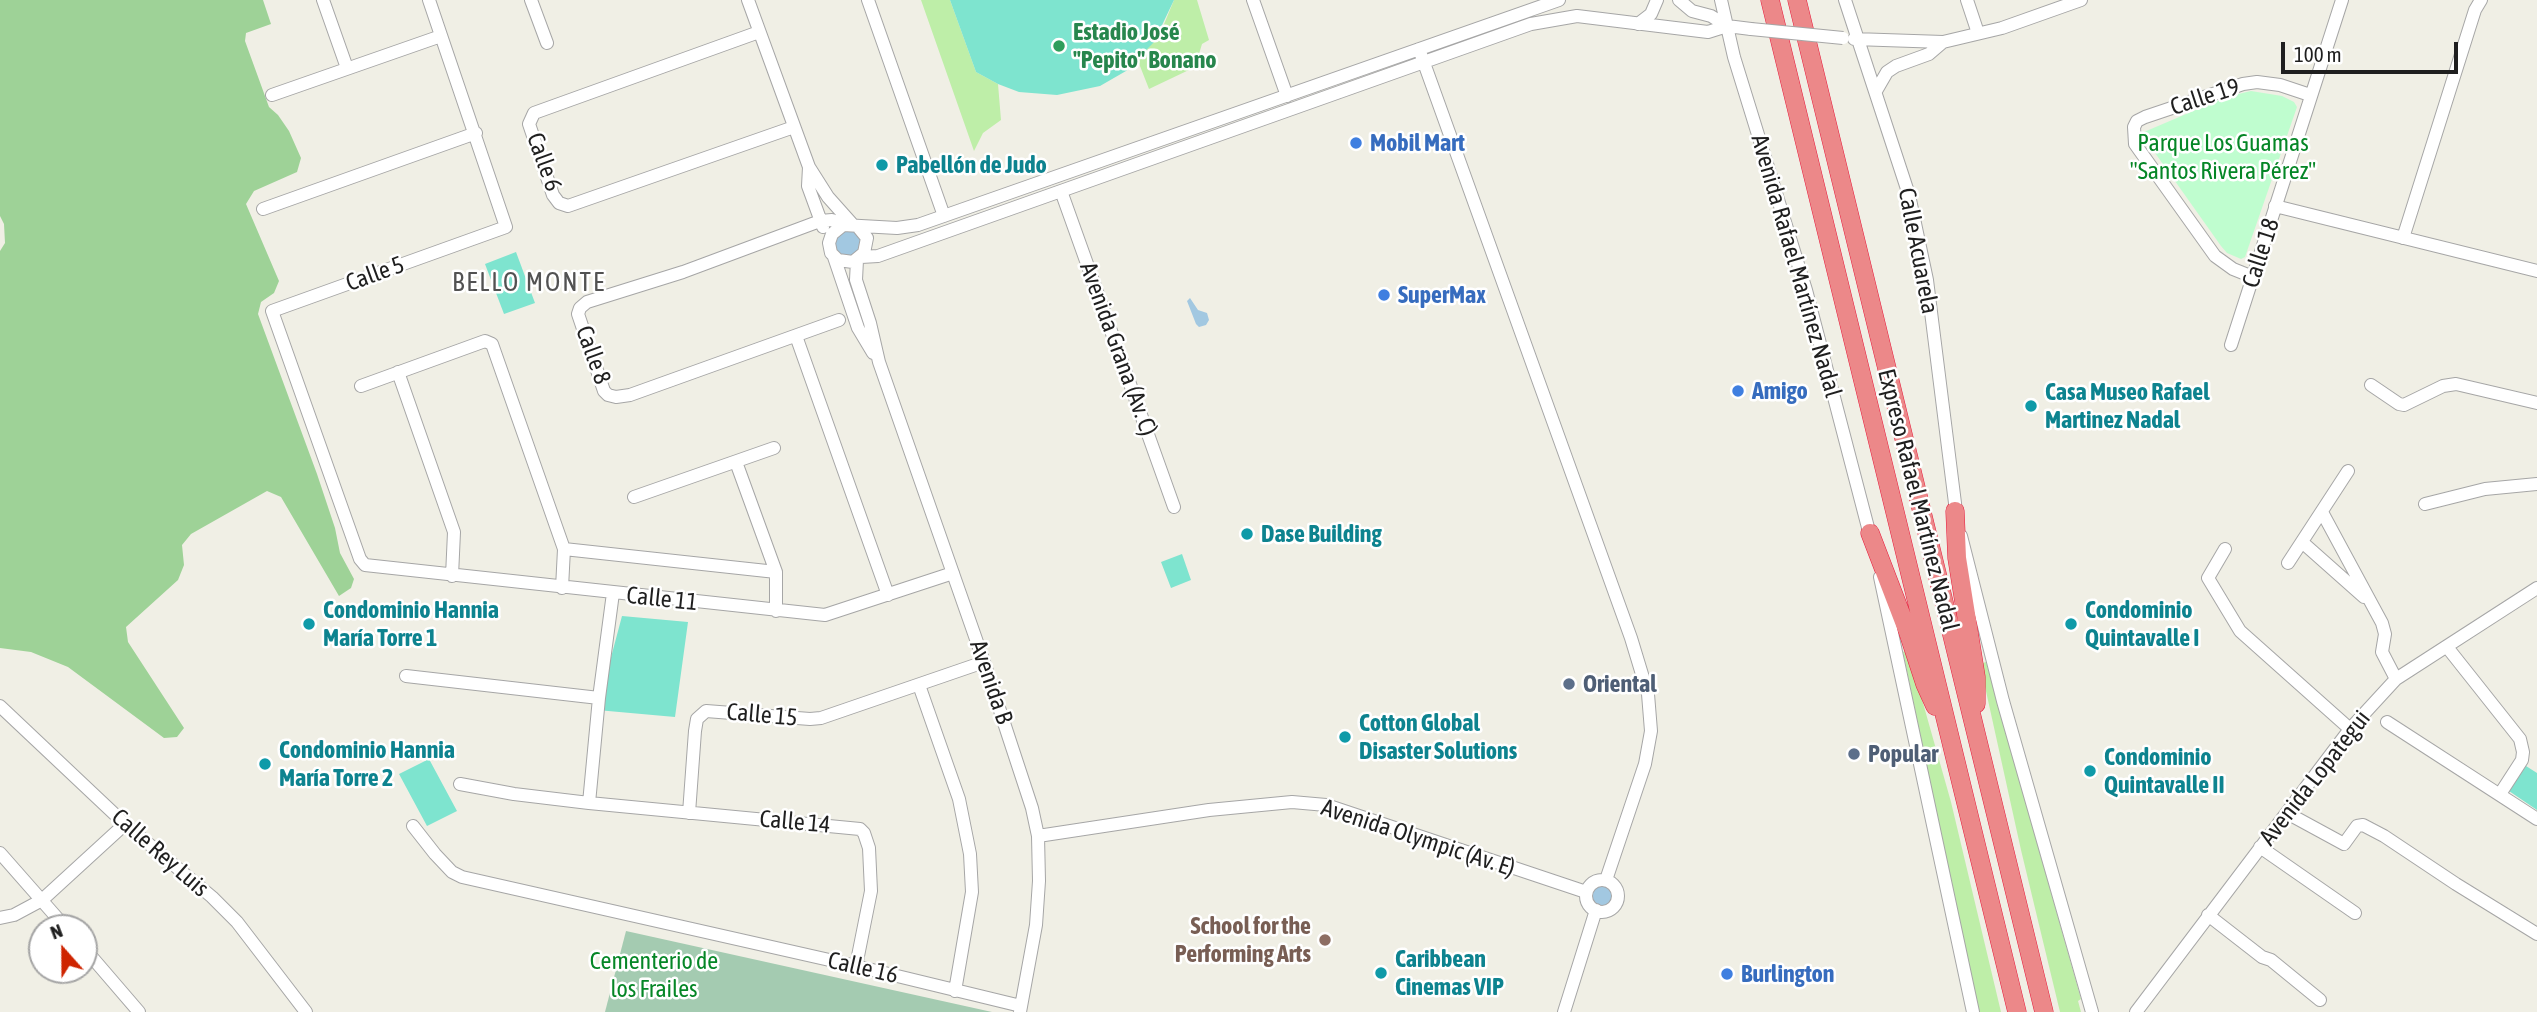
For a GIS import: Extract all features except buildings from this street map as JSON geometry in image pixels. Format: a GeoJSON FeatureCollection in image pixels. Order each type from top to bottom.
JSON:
{"type":"FeatureCollection","features":[{"type":"Feature","properties":{"kind":"highway","name":"Expreso Rafael Martínez Nadal"},"geometry":{"type":"LineString","coordinates":[[1770,0],[2017,1012]]}},
{"type":"Feature","properties":{"kind":"highway","name":"Expreso Rafael Martínez Nadal"},"geometry":{"type":"LineString","coordinates":[[1797,0],[2044,1012]]}},
{"type":"Feature","properties":{"kind":"highway"},"geometry":{"type":"LineString","coordinates":[[1955,511],[1958,558],[1976,677],[1976,732]]}},
{"type":"Feature","properties":{"kind":"highway"},"geometry":{"type":"LineString","coordinates":[[1870,533],[1925,684],[1950,737]]}},
{"type":"Feature","properties":{"kind":"street"},"geometry":{"type":"LineString","coordinates":[[323,0],[347,68]]}},
{"type":"Feature","properties":{"kind":"street","name":"Calle 5"},"geometry":{"type":"LineString","coordinates":[[365,565],[360,559],[272,311],[506,227],[429,0]]}},
{"type":"Feature","properties":{"kind":"street"},"geometry":{"type":"LineString","coordinates":[[748,0],[809,167],[851,226],[867,239],[866,248],[859,258]]}},
{"type":"Feature","properties":{"kind":"street"},"geometry":{"type":"LineString","coordinates":[[868,0],[944,216]]}},
{"type":"Feature","properties":{"kind":"street"},"geometry":{"type":"LineString","coordinates":[[1253,0],[1287,96]]}},
{"type":"Feature","properties":{"kind":"street"},"geometry":{"type":"LineString","coordinates":[[809,167],[808,186],[834,257],[848,262],[878,256],[1061,191],[1422,55],[1559,0]]}},
{"type":"Feature","properties":{"kind":"street"},"geometry":{"type":"LineString","coordinates":[[1638,24],[1651,13],[1657,0]]}},
{"type":"Feature","properties":{"kind":"street"},"geometry":{"type":"LineString","coordinates":[[1679,0],[1697,13],[1710,16],[1727,26],[1843,38],[1943,42],[2002,27],[2081,0]]}},
{"type":"Feature","properties":{"kind":"street","name":"Avenida Rafael Martínez Nadal"},"geometry":{"type":"LineString","coordinates":[[1721,0],[1748,104],[1806,290],[1870,533],[1896,643],[1973,1012]]}},
{"type":"Feature","properties":{"kind":"street","name":"Calle Acuarela"},"geometry":{"type":"LineString","coordinates":[[1845,0],[1909,195],[1927,279],[1955,511],[2003,701],[2092,1012]]}},
{"type":"Feature","properties":{"kind":"street"},"geometry":{"type":"LineString","coordinates":[[1967,0],[1978,33]]}},
{"type":"Feature","properties":{"kind":"street","name":"Calle 18"},"geometry":{"type":"LineString","coordinates":[[2231,345],[2342,0]]}},
{"type":"Feature","properties":{"kind":"street"},"geometry":{"type":"LineString","coordinates":[[2403,237],[2475,9],[2481,0]]}},
{"type":"Feature","properties":{"kind":"street"},"geometry":{"type":"LineString","coordinates":[[536,1],[547,43]]}},
{"type":"Feature","properties":{"kind":"street"},"geometry":{"type":"LineString","coordinates":[[821,221],[832,220],[851,226],[910,227],[1287,96],[1531,24],[1560,18],[1590,17],[1708,32],[1727,26]]}},
{"type":"Feature","properties":{"kind":"street","name":"Calle 6"},"geometry":{"type":"LineString","coordinates":[[759,32],[534,113],[529,124],[553,195],[559,203],[568,206],[794,127]]}},
{"type":"Feature","properties":{"kind":"street"},"geometry":{"type":"LineString","coordinates":[[272,95],[441,36]]}},
{"type":"Feature","properties":{"kind":"street"},"geometry":{"type":"LineString","coordinates":[[1876,91],[1887,72],[1928,54],[1943,42]]}},
{"type":"Feature","properties":{"kind":"street"},"geometry":{"type":"LineString","coordinates":[[1422,55],[1631,638],[1648,694],[1651,731],[1645,764],[1606,880]]}},
{"type":"Feature","properties":{"kind":"street","name":"Calle 19"},"geometry":{"type":"LineString","coordinates":[[2253,277],[2234,269],[2215,256],[2135,144],[2134,127],[2137,121],[2145,117],[2243,84],[2258,82],[2280,85],[2310,95]]}},
{"type":"Feature","properties":{"kind":"street"},"geometry":{"type":"LineString","coordinates":[[263,209],[476,133]]}},
{"type":"Feature","properties":{"kind":"street","name":"Avenida Grana (Av. C)"},"geometry":{"type":"LineString","coordinates":[[1061,191],[1174,507]]}},
{"type":"Feature","properties":{"kind":"street"},"geometry":{"type":"LineString","coordinates":[[2275,206],[2537,271]]}},
{"type":"Feature","properties":{"kind":"street","name":"Calle 8"},"geometry":{"type":"LineString","coordinates":[[821,221],[683,272],[587,302],[578,314],[604,391],[608,396],[616,397],[630,395],[839,320]]}},
{"type":"Feature","properties":{"kind":"street"},"geometry":{"type":"LineString","coordinates":[[829,243],[832,234],[851,226]]}},
{"type":"Feature","properties":{"kind":"street","name":"Avenida B"},"geometry":{"type":"LineString","coordinates":[[834,257],[858,328],[879,362]]}},
{"type":"Feature","properties":{"kind":"street","name":"Avenida B"},"geometry":{"type":"LineString","coordinates":[[859,258],[856,280],[879,362],[1023,776],[1038,836],[1036,925],[1021,1009]]}},
{"type":"Feature","properties":{"kind":"street"},"geometry":{"type":"LineString","coordinates":[[796,336],[888,595]]}},
{"type":"Feature","properties":{"kind":"street"},"geometry":{"type":"LineString","coordinates":[[361,386],[485,341],[492,344],[564,549],[562,588]]}},
{"type":"Feature","properties":{"kind":"street"},"geometry":{"type":"LineString","coordinates":[[398,372],[454,532],[452,576]]}},
{"type":"Feature","properties":{"kind":"street"},"geometry":{"type":"LineString","coordinates":[[2371,385],[2404,405],[2443,386],[2456,384],[2537,403]]}},
{"type":"Feature","properties":{"kind":"street"},"geometry":{"type":"LineString","coordinates":[[634,497],[774,448]]}},
{"type":"Feature","properties":{"kind":"street"},"geometry":{"type":"LineString","coordinates":[[736,461],[776,572],[776,611]]}},
{"type":"Feature","properties":{"kind":"street"},"geometry":{"type":"LineString","coordinates":[[2288,563],[2348,471]]}},
{"type":"Feature","properties":{"kind":"street"},"geometry":{"type":"LineString","coordinates":[[2425,504],[2485,489],[2537,484]]}},
{"type":"Feature","properties":{"kind":"street"},"geometry":{"type":"LineString","coordinates":[[2322,512],[2382,623],[2385,634],[2382,652],[2396,679]]}},
{"type":"Feature","properties":{"kind":"street"},"geometry":{"type":"LineString","coordinates":[[2302,542],[2371,604]]}},
{"type":"Feature","properties":{"kind":"street"},"geometry":{"type":"LineString","coordinates":[[564,549],[776,572]]}},
{"type":"Feature","properties":{"kind":"street"},"geometry":{"type":"LineString","coordinates":[[2225,549],[2208,578],[2240,631],[2350,729]]}},
{"type":"Feature","properties":{"kind":"street","name":"Calle 11"},"geometry":{"type":"LineString","coordinates":[[365,565],[825,615],[953,573]]}},
{"type":"Feature","properties":{"kind":"street","name":"Avenida Lopategui"},"geometry":{"type":"LineString","coordinates":[[2136,1012],[2350,729],[2396,679],[2537,588]]}},
{"type":"Feature","properties":{"kind":"street"},"geometry":{"type":"LineString","coordinates":[[589,803],[613,593]]}},
{"type":"Feature","properties":{"kind":"street"},"geometry":{"type":"LineString","coordinates":[[2447,647],[2520,740],[2522,760],[2500,794]]}},
{"type":"Feature","properties":{"kind":"street","name":"Calle 15"},"geometry":{"type":"LineString","coordinates":[[689,813],[697,719],[706,711],[821,718],[984,662]]}},
{"type":"Feature","properties":{"kind":"street"},"geometry":{"type":"LineString","coordinates":[[406,676],[599,698]]}},
{"type":"Feature","properties":{"kind":"street"},"geometry":{"type":"LineString","coordinates":[[919,685],[959,799],[970,854],[972,892],[955,991]]}},
{"type":"Feature","properties":{"kind":"street","name":"Calle Rey Luis"},"geometry":{"type":"LineString","coordinates":[[0,706],[125,824],[203,889],[237,922],[306,1012]]}},
{"type":"Feature","properties":{"kind":"street"},"geometry":{"type":"LineString","coordinates":[[2387,722],[2537,818]]}},
{"type":"Feature","properties":{"kind":"street","name":"Calle 14"},"geometry":{"type":"LineString","coordinates":[[460,784],[589,803],[860,829],[864,833],[871,867],[871,891],[856,966]]}},
{"type":"Feature","properties":{"kind":"street","name":"Avenida Olympic (Av. E)"},"geometry":{"type":"LineString","coordinates":[[1038,836],[1209,810],[1292,802],[1326,805],[1587,892]]}},
{"type":"Feature","properties":{"kind":"street"},"geometry":{"type":"LineString","coordinates":[[2287,813],[2344,845],[2357,826],[2363,825],[2384,835],[2537,934]]}},
{"type":"Feature","properties":{"kind":"street"},"geometry":{"type":"LineString","coordinates":[[0,918],[14,915],[42,900],[125,824]]}},
{"type":"Feature","properties":{"kind":"street","name":"Calle 16"},"geometry":{"type":"LineString","coordinates":[[413,826],[452,872],[462,877],[856,966],[1021,1009]]}},
{"type":"Feature","properties":{"kind":"street"},"geometry":{"type":"LineString","coordinates":[[2260,847],[2355,913]]}},
{"type":"Feature","properties":{"kind":"street"},"geometry":{"type":"LineString","coordinates":[[0,853],[54,914]]}},
{"type":"Feature","properties":{"kind":"street"},"geometry":{"type":"LineString","coordinates":[[1606,880],[1616,887],[1617,902],[1610,909],[1596,910],[1588,904],[1587,892],[1594,882],[1606,880]]}},
{"type":"Feature","properties":{"kind":"street"},"geometry":{"type":"LineString","coordinates":[[1564,1012],[1596,910]]}},
{"type":"Feature","properties":{"kind":"street"},"geometry":{"type":"LineString","coordinates":[[2208,915],[2262,957],[2271,960],[2320,1000]]}},
{"type":"Feature","properties":{"kind":"street"},"geometry":{"type":"LineString","coordinates":[[98,964],[139,1012]]}},
{"type":"Feature","properties":{"kind":"green space"},"geometry":{"type":"Polygon","coordinates":[[[0,0],[263,0],[271,24],[246,33],[245,41],[269,107],[289,131],[301,158],[297,172],[254,191],[246,204],[279,281],[274,293],[261,302],[258,314],[317,474],[335,528],[340,553],[354,579],[351,588],[339,596],[281,497],[267,491],[191,534],[182,545],[184,565],[178,580],[126,627],[128,642],[184,728],[177,737],[164,738],[68,667],[31,652],[0,648],[0,251],[5,243],[4,224],[0,216],[0,0]]]}},
{"type":"Feature","properties":{"kind":"green space"},"geometry":{"type":"Polygon","coordinates":[[[921,0],[950,0],[976,72],[998,84],[1001,120],[983,133],[974,151],[921,0]]]}},
{"type":"Feature","properties":{"kind":"green space"},"geometry":{"type":"Polygon","coordinates":[[[1174,0],[1197,0],[1209,40],[1202,44],[1200,60],[1190,64],[1191,69],[1149,89],[1138,61],[1162,29],[1174,0]]]}},
{"type":"Feature","properties":{"kind":"green space","name":"Parque Los Guamas \"Santos Rivera Pérez\""},"geometry":{"type":"Polygon","coordinates":[[[2251,91],[2282,96],[2294,102],[2297,107],[2245,257],[2241,259],[2227,253],[2221,246],[2148,143],[2144,132],[2226,97],[2251,91]]]}},
{"type":"Feature","properties":{"kind":"green space"},"geometry":{"type":"Polygon","coordinates":[[[1908,650],[1951,802],[2001,1012],[1978,1012],[1903,652],[1908,650]]]}},
{"type":"Feature","properties":{"kind":"green space"},"geometry":{"type":"Polygon","coordinates":[[[1986,662],[2081,999],[2078,1001],[2081,1012],[2060,1012],[1980,664],[1986,662]]]}},
{"type":"Feature","properties":{"kind":"green space","name":"Cementerio de los Frailes"},"geometry":{"type":"Polygon","coordinates":[[[626,931],[992,1012],[605,1012],[626,931]]]}},
{"type":"Feature","properties":{"kind":"shaded area","name":"Estadio José \"Pepito\" Bonano"},"geometry":{"type":"Polygon","coordinates":[[[950,0],[1174,0],[1154,42],[1126,71],[1100,86],[1057,95],[1019,92],[976,72],[950,0]]]}},
{"type":"Feature","properties":{"kind":"shaded area"},"geometry":{"type":"Polygon","coordinates":[[[848,230],[857,234],[861,243],[857,252],[848,256],[839,252],[835,243],[839,234],[848,230]]]}},
{"type":"Feature","properties":{"kind":"shaded area"},"geometry":{"type":"Polygon","coordinates":[[[516,252],[535,303],[504,314],[485,264],[516,252]]]}},
{"type":"Feature","properties":{"kind":"shaded area"},"geometry":{"type":"Polygon","coordinates":[[[1190,298],[1198,310],[1207,313],[1209,320],[1206,325],[1199,327],[1196,324],[1187,301],[1190,298]]]}},
{"type":"Feature","properties":{"kind":"shaded area"},"geometry":{"type":"Polygon","coordinates":[[[1182,554],[1191,580],[1171,588],[1161,562],[1182,554]]]}},
{"type":"Feature","properties":{"kind":"shaded area"},"geometry":{"type":"Polygon","coordinates":[[[622,616],[688,622],[675,717],[597,710],[622,616]]]}},
{"type":"Feature","properties":{"kind":"shaded area"},"geometry":{"type":"Polygon","coordinates":[[[429,759],[457,811],[427,826],[399,774],[429,759]]]}},
{"type":"Feature","properties":{"kind":"shaded area"},"geometry":{"type":"Polygon","coordinates":[[[2526,766],[2537,773],[2537,810],[2509,791],[2526,766]]]}},
{"type":"Feature","properties":{"kind":"shaded area"},"geometry":{"type":"Polygon","coordinates":[[[1598,885],[1606,885],[1613,892],[1613,900],[1606,907],[1598,907],[1591,900],[1591,892],[1598,885]]]}},
{"type":"Feature","properties":{"kind":"place","name":"Estadio José \"Pepito\" Bonano"},"geometry":{"type":"Point","coordinates":[1059,46]}},
{"type":"Feature","properties":{"kind":"place","name":"Mobil Mart"},"geometry":{"type":"Point","coordinates":[1356,143]}},
{"type":"Feature","properties":{"kind":"place","name":"Pabellón de Judo"},"geometry":{"type":"Point","coordinates":[882,165]}},
{"type":"Feature","properties":{"kind":"place","name":"SuperMax"},"geometry":{"type":"Point","coordinates":[1384,295]}},
{"type":"Feature","properties":{"kind":"place","name":"Amigo"},"geometry":{"type":"Point","coordinates":[1738,391]}},
{"type":"Feature","properties":{"kind":"place","name":"Casa Museo Rafael Martinez Nadal"},"geometry":{"type":"Point","coordinates":[2031,406]}},
{"type":"Feature","properties":{"kind":"place","name":"Dase Building"},"geometry":{"type":"Point","coordinates":[1247,534]}},
{"type":"Feature","properties":{"kind":"place","name":"Condominio Hannia María Torre 1"},"geometry":{"type":"Point","coordinates":[309,624]}},
{"type":"Feature","properties":{"kind":"place","name":"Condominio Quintavalle I"},"geometry":{"type":"Point","coordinates":[2071,624]}},
{"type":"Feature","properties":{"kind":"place","name":"Oriental"},"geometry":{"type":"Point","coordinates":[1569,684]}},
{"type":"Feature","properties":{"kind":"place","name":"Cotton Global Disaster Solutions"},"geometry":{"type":"Point","coordinates":[1345,737]}},
{"type":"Feature","properties":{"kind":"place","name":"Popular"},"geometry":{"type":"Point","coordinates":[1854,754]}},
{"type":"Feature","properties":{"kind":"place","name":"Condominio Hannia María Torre 2"},"geometry":{"type":"Point","coordinates":[265,764]}},
{"type":"Feature","properties":{"kind":"place","name":"Condominio Quintavalle II"},"geometry":{"type":"Point","coordinates":[2090,771]}},
{"type":"Feature","properties":{"kind":"place","name":"School for the Performing Arts"},"geometry":{"type":"Point","coordinates":[1325,940]}},
{"type":"Feature","properties":{"kind":"place","name":"Caribbean Cinemas VIP"},"geometry":{"type":"Point","coordinates":[1381,973]}},
{"type":"Feature","properties":{"kind":"place","name":"Burlington"},"geometry":{"type":"Point","coordinates":[1727,974]}},
{"type":"Feature","properties":{"kind":"district","name":"BELLO MONTE"},"geometry":{"type":"Point","coordinates":[529,283]}}]}
